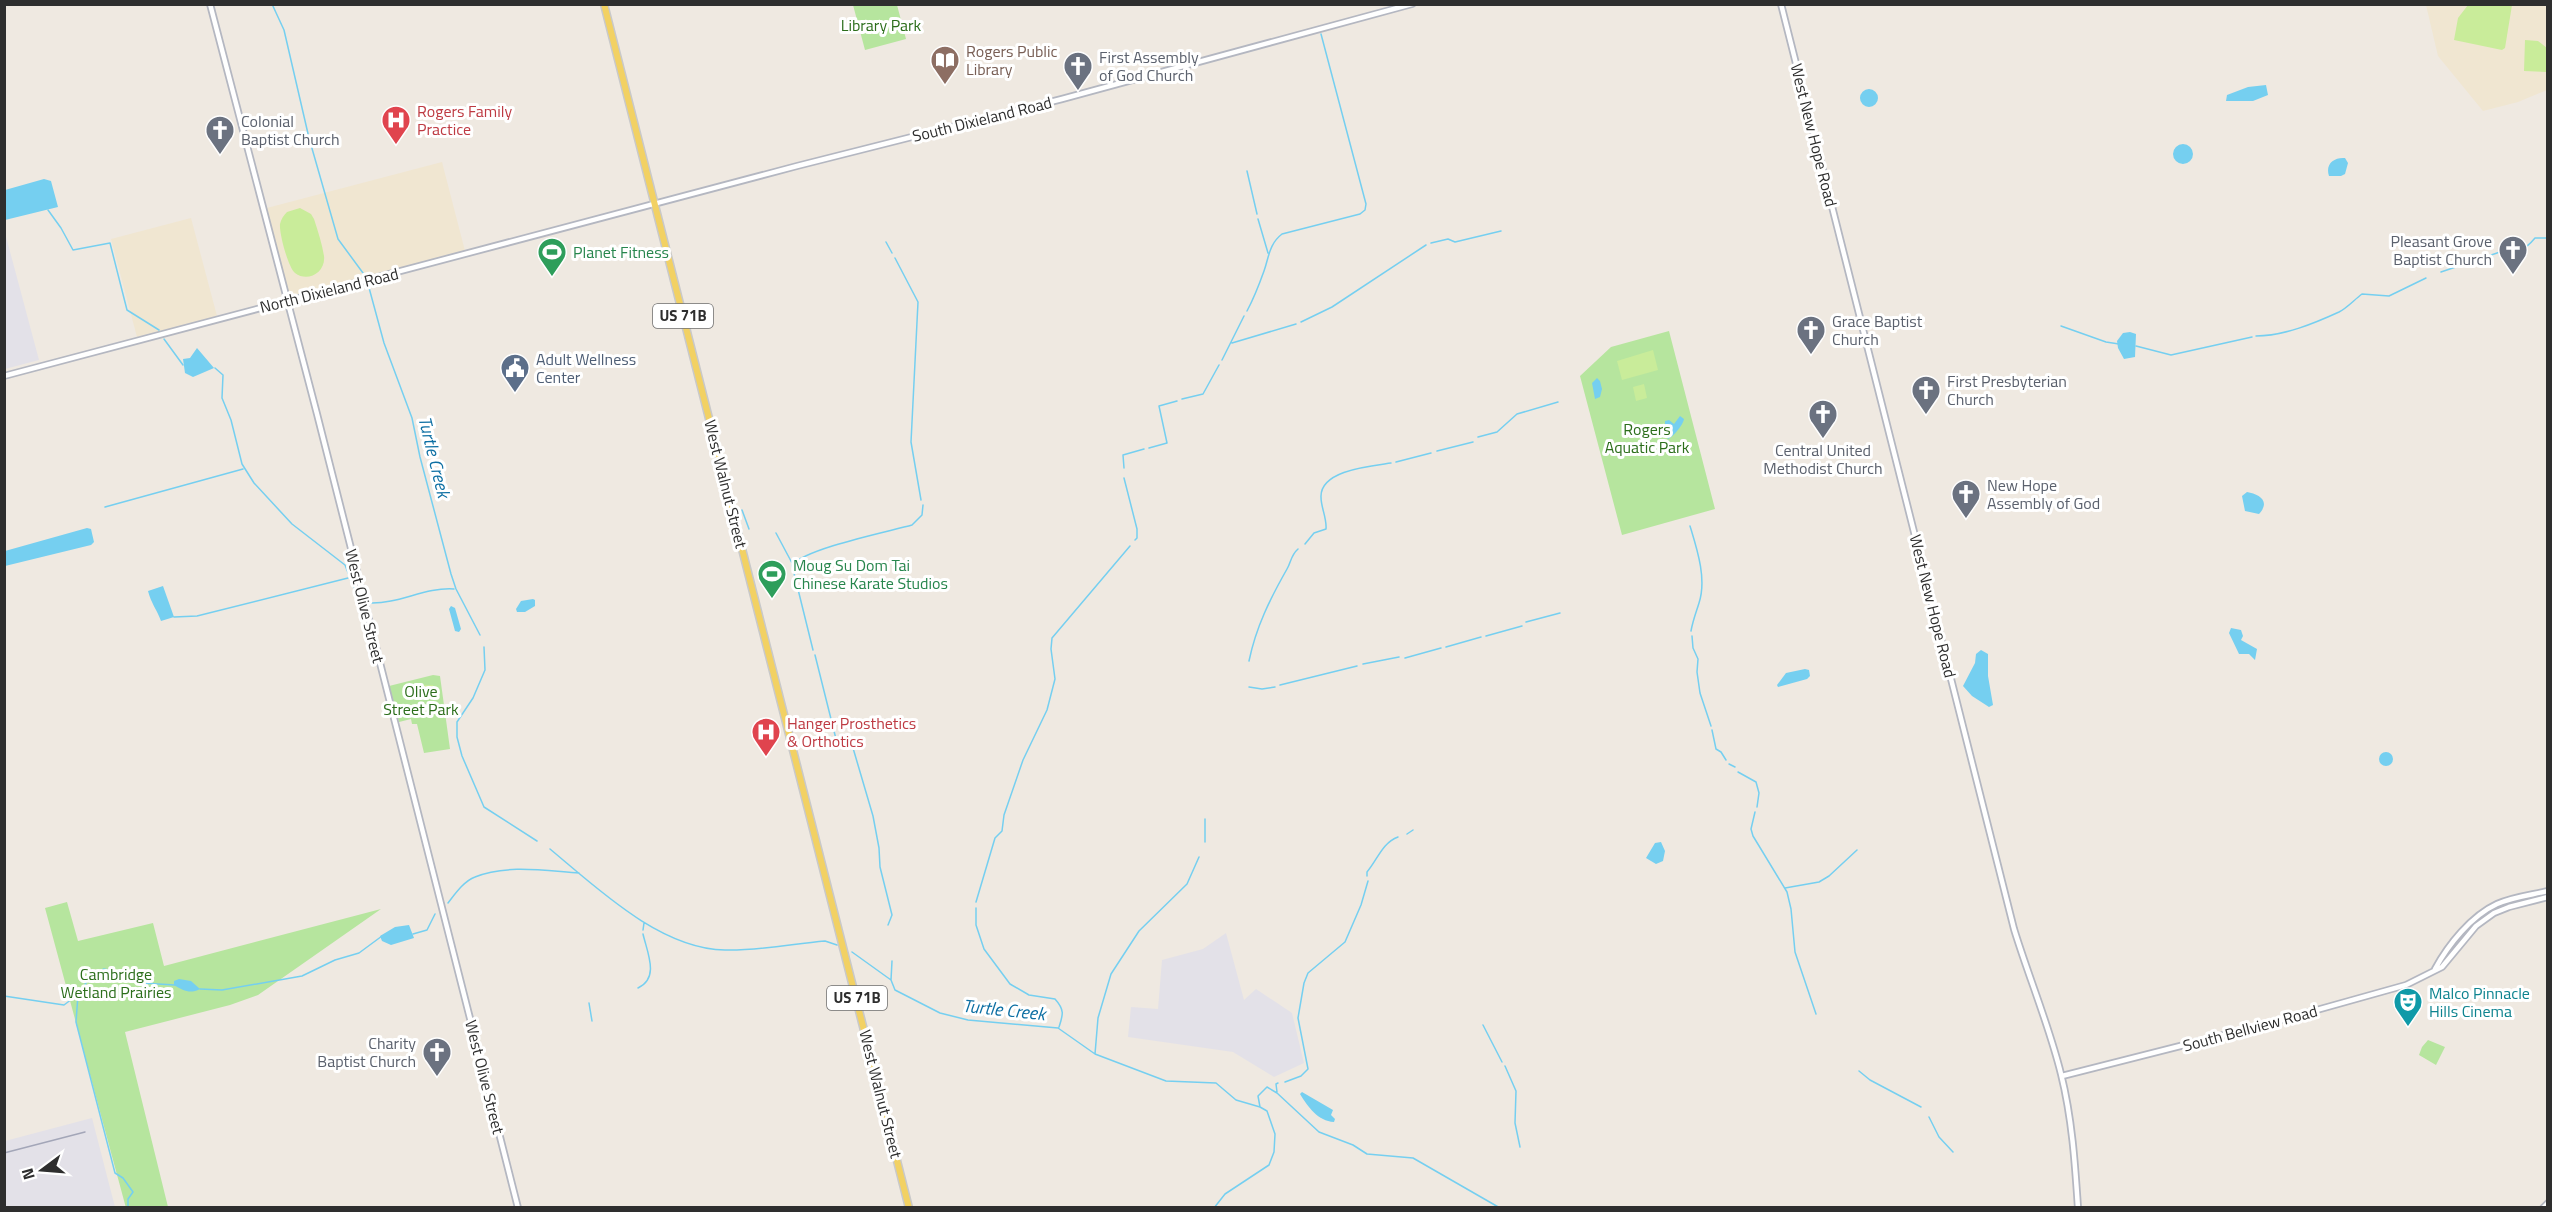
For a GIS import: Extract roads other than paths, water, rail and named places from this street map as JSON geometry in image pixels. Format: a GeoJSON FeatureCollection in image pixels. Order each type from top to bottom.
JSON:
{"type":"FeatureCollection","features":[{"type":"Feature","properties":{"kind":"main road","name":"West Olive Street"},"geometry":{"type":"LineString","coordinates":[[210,4],[518,1208]]}},
{"type":"Feature","properties":{"kind":"main road","name":"West Walnut Street"},"geometry":{"type":"LineString","coordinates":[[604,4],[909,1208]]}},
{"type":"Feature","properties":{"kind":"main road","name":"South Dixieland Road"},"geometry":{"type":"LineString","coordinates":[[655,204],[797,165],[1062,99],[1412,4]]}},
{"type":"Feature","properties":{"kind":"main road","name":"West New Hope Road"},"geometry":{"type":"LineString","coordinates":[[1781,4],[2014,929],[2047,1023],[2062,1076],[2070,1119],[2078,1208]]}},
{"type":"Feature","properties":{"kind":"main road","name":"North Dixieland Road"},"geometry":{"type":"LineString","coordinates":[[4,376],[287,299],[655,204]]}},
{"type":"Feature","properties":{"kind":"main road","name":"South Bellview Road"},"geometry":{"type":"LineString","coordinates":[[2435,969],[2477,917],[2495,904],[2547,891]]}},
{"type":"Feature","properties":{"kind":"main road"},"geometry":{"type":"LineString","coordinates":[[2526,896],[2527,902]]}},
{"type":"Feature","properties":{"kind":"main road","name":"South Bellview Road"},"geometry":{"type":"LineString","coordinates":[[2062,1076],[2371,996],[2415,981],[2449,960],[2484,919],[2502,909],[2547,897]]}},
{"type":"Feature","properties":{"kind":"main road"},"geometry":{"type":"LineString","coordinates":[[2543,1208],[2547,1203]]}},
{"type":"Feature","properties":{"kind":"water"},"geometry":{"type":"Polygon","coordinates":[[[2266,85],[2268,95],[2253,101],[2226,101],[2227,95],[2248,87],[2266,85]]]}},
{"type":"Feature","properties":{"kind":"water"},"geometry":{"type":"Polygon","coordinates":[[[1869,89],[1875,92],[1878,98],[1875,104],[1869,107],[1863,104],[1860,98],[1863,92],[1869,89]]]}},
{"type":"Feature","properties":{"kind":"water"},"geometry":{"type":"Polygon","coordinates":[[[2183,144],[2190,147],[2193,154],[2190,161],[2183,164],[2176,161],[2173,154],[2176,147],[2183,144]]]}},
{"type":"Feature","properties":{"kind":"water"},"geometry":{"type":"Polygon","coordinates":[[[2345,158],[2348,163],[2345,174],[2329,176],[2328,168],[2331,162],[2345,158]]]}},
{"type":"Feature","properties":{"kind":"water"},"geometry":{"type":"Polygon","coordinates":[[[44,179],[51,181],[58,207],[5,220],[5,190],[44,179]]]}},
{"type":"Feature","properties":{"kind":"water"},"geometry":{"type":"Polygon","coordinates":[[[2123,333],[2136,334],[2135,357],[2124,359],[2117,341],[2123,333]]]}},
{"type":"Feature","properties":{"kind":"water"},"geometry":{"type":"Polygon","coordinates":[[[197,348],[214,368],[193,377],[185,373],[183,359],[190,358],[197,348]]]}},
{"type":"Feature","properties":{"kind":"water"},"geometry":{"type":"Polygon","coordinates":[[[1597,378],[1602,389],[1600,397],[1595,399],[1592,383],[1597,378]]]}},
{"type":"Feature","properties":{"kind":"water"},"geometry":{"type":"Polygon","coordinates":[[[1680,416],[1684,419],[1682,424],[1668,439],[1665,434],[1665,421],[1669,420],[1674,424],[1680,416]]]}},
{"type":"Feature","properties":{"kind":"water"},"geometry":{"type":"Polygon","coordinates":[[[2247,492],[2256,494],[2264,502],[2259,514],[2245,511],[2242,496],[2247,492]]]}},
{"type":"Feature","properties":{"kind":"water"},"geometry":{"type":"Polygon","coordinates":[[[87,528],[91,529],[94,542],[91,545],[5,566],[5,551],[87,528]]]}},
{"type":"Feature","properties":{"kind":"water"},"geometry":{"type":"Polygon","coordinates":[[[163,586],[174,617],[161,621],[148,591],[163,586]]]}},
{"type":"Feature","properties":{"kind":"water"},"geometry":{"type":"Polygon","coordinates":[[[533,599],[535,606],[525,612],[517,612],[516,609],[521,601],[533,599]]]}},
{"type":"Feature","properties":{"kind":"water"},"geometry":{"type":"Polygon","coordinates":[[[451,606],[455,608],[461,629],[459,632],[455,631],[449,609],[451,606]]]}},
{"type":"Feature","properties":{"kind":"water"},"geometry":{"type":"Polygon","coordinates":[[[2231,628],[2241,630],[2243,636],[2241,640],[2257,649],[2255,660],[2249,654],[2239,654],[2229,633],[2231,628]]]}},
{"type":"Feature","properties":{"kind":"water"},"geometry":{"type":"Polygon","coordinates":[[[1981,650],[1988,654],[1988,676],[1993,705],[1989,707],[1972,696],[1963,686],[1975,663],[1976,654],[1981,650]]]}},
{"type":"Feature","properties":{"kind":"water"},"geometry":{"type":"Polygon","coordinates":[[[1809,670],[1810,676],[1807,679],[1778,687],[1777,685],[1786,673],[1809,670]]]}},
{"type":"Feature","properties":{"kind":"water"},"geometry":{"type":"Polygon","coordinates":[[[2386,752],[2391,754],[2393,759],[2391,764],[2386,766],[2381,764],[2379,759],[2381,754],[2386,752]]]}},
{"type":"Feature","properties":{"kind":"water"},"geometry":{"type":"Polygon","coordinates":[[[1661,842],[1665,851],[1663,861],[1656,864],[1646,858],[1655,843],[1661,842]]]}},
{"type":"Feature","properties":{"kind":"water"},"geometry":{"type":"Polygon","coordinates":[[[409,925],[414,938],[391,945],[382,941],[380,936],[395,927],[409,925]]]}},
{"type":"Feature","properties":{"kind":"water"},"geometry":{"type":"Polygon","coordinates":[[[179,979],[191,981],[200,989],[190,992],[181,989],[174,985],[174,981],[179,979]]]}},
{"type":"Feature","properties":{"kind":"water"},"geometry":{"type":"Polygon","coordinates":[[[1302,1092],[1333,1110],[1331,1115],[1335,1119],[1334,1122],[1323,1119],[1314,1112],[1300,1094],[1302,1092]]]}},
{"type":"Feature","properties":{"kind":"waterway","name":"Turtle Creek"},"geometry":{"type":"LineString","coordinates":[[272,4],[284,30],[309,138],[338,239],[363,273]]}},
{"type":"Feature","properties":{"kind":"waterway"},"geometry":{"type":"LineString","coordinates":[[1247,311],[1272,246],[1282,234],[1360,214],[1365,210],[1366,204],[1321,34]]}},
{"type":"Feature","properties":{"kind":"waterway"},"geometry":{"type":"LineString","coordinates":[[1247,171],[1257,214]]}},
{"type":"Feature","properties":{"kind":"waterway"},"geometry":{"type":"LineString","coordinates":[[48,210],[73,250],[110,243],[127,310],[159,330]]}},
{"type":"Feature","properties":{"kind":"waterway"},"geometry":{"type":"LineString","coordinates":[[1258,219],[1268,253]]}},
{"type":"Feature","properties":{"kind":"waterway"},"geometry":{"type":"LineString","coordinates":[[1431,243],[1448,239],[1455,242],[1501,231]]}},
{"type":"Feature","properties":{"kind":"waterway"},"geometry":{"type":"LineString","coordinates":[[2441,272],[2500,252],[2511,253],[2520,250],[2535,238],[2548,238]]}},
{"type":"Feature","properties":{"kind":"waterway"},"geometry":{"type":"LineString","coordinates":[[886,242],[892,253]]}},
{"type":"Feature","properties":{"kind":"waterway"},"geometry":{"type":"LineString","coordinates":[[1301,322],[1332,307],[1426,245]]}},
{"type":"Feature","properties":{"kind":"waterway"},"geometry":{"type":"LineString","coordinates":[[895,258],[918,302],[911,442],[921,500]]}},
{"type":"Feature","properties":{"kind":"waterway"},"geometry":{"type":"LineString","coordinates":[[2256,336],[2277,334],[2299,328],[2339,312],[2362,294],[2389,296],[2426,278]]}},
{"type":"Feature","properties":{"kind":"waterway","name":"Turtle Creek"},"geometry":{"type":"LineString","coordinates":[[368,284],[384,343],[412,418],[451,574],[456,589],[480,635]]}},
{"type":"Feature","properties":{"kind":"waterway"},"geometry":{"type":"LineString","coordinates":[[1222,360],[1244,316]]}},
{"type":"Feature","properties":{"kind":"waterway"},"geometry":{"type":"LineString","coordinates":[[1232,343],[1296,324]]}},
{"type":"Feature","properties":{"kind":"waterway"},"geometry":{"type":"LineString","coordinates":[[2061,326],[2106,342],[2119,344]]}},
{"type":"Feature","properties":{"kind":"waterway"},"geometry":{"type":"LineString","coordinates":[[2136,346],[2171,355],[2252,337]]}},
{"type":"Feature","properties":{"kind":"waterway"},"geometry":{"type":"LineString","coordinates":[[164,339],[183,365]]}},
{"type":"Feature","properties":{"kind":"waterway"},"geometry":{"type":"LineString","coordinates":[[1182,399],[1203,394],[1219,365]]}},
{"type":"Feature","properties":{"kind":"waterway"},"geometry":{"type":"LineString","coordinates":[[215,368],[223,375],[222,398],[231,420],[242,464],[254,483],[292,524],[345,565],[357,595]]}},
{"type":"Feature","properties":{"kind":"waterway"},"geometry":{"type":"LineString","coordinates":[[1149,448],[1167,443],[1159,406],[1177,401]]}},
{"type":"Feature","properties":{"kind":"waterway"},"geometry":{"type":"LineString","coordinates":[[1478,437],[1497,432],[1517,414],[1558,402]]}},
{"type":"Feature","properties":{"kind":"waterway"},"geometry":{"type":"LineString","coordinates":[[1437,451],[1473,442]]}},
{"type":"Feature","properties":{"kind":"waterway"},"geometry":{"type":"LineString","coordinates":[[1124,468],[1123,455],[1144,449]]}},
{"type":"Feature","properties":{"kind":"waterway"},"geometry":{"type":"LineString","coordinates":[[1396,462],[1431,453]]}},
{"type":"Feature","properties":{"kind":"waterway"},"geometry":{"type":"LineString","coordinates":[[1305,544],[1314,533],[1326,529],[1321,497],[1323,488],[1329,481],[1348,471],[1391,463]]}},
{"type":"Feature","properties":{"kind":"waterway"},"geometry":{"type":"LineString","coordinates":[[105,507],[243,469]]}},
{"type":"Feature","properties":{"kind":"waterway"},"geometry":{"type":"LineString","coordinates":[[1124,478],[1137,529],[1135,540]]}},
{"type":"Feature","properties":{"kind":"waterway"},"geometry":{"type":"LineString","coordinates":[[813,650],[792,565],[800,559],[830,547],[912,525],[922,515],[923,505]]}},
{"type":"Feature","properties":{"kind":"waterway"},"geometry":{"type":"LineString","coordinates":[[742,510],[749,529]]}},
{"type":"Feature","properties":{"kind":"waterway"},"geometry":{"type":"LineString","coordinates":[[1690,526],[1702,574],[1701,594],[1691,631]]}},
{"type":"Feature","properties":{"kind":"waterway"},"geometry":{"type":"LineString","coordinates":[[776,533],[792,563]]}},
{"type":"Feature","properties":{"kind":"waterway"},"geometry":{"type":"LineString","coordinates":[[976,902],[995,838],[1002,831],[1004,815],[1023,760],[1047,710],[1055,679],[1051,649],[1052,638],[1130,546]]}},
{"type":"Feature","properties":{"kind":"waterway"},"geometry":{"type":"LineString","coordinates":[[1249,661],[1264,614],[1292,556],[1298,549]]}},
{"type":"Feature","properties":{"kind":"waterway"},"geometry":{"type":"LineString","coordinates":[[174,617],[197,616],[348,578]]}},
{"type":"Feature","properties":{"kind":"waterway"},"geometry":{"type":"LineString","coordinates":[[370,603],[391,601],[433,590],[454,589]]}},
{"type":"Feature","properties":{"kind":"waterway"},"geometry":{"type":"LineString","coordinates":[[1526,622],[1560,613]]}},
{"type":"Feature","properties":{"kind":"waterway"},"geometry":{"type":"LineString","coordinates":[[1486,636],[1522,626]]}},
{"type":"Feature","properties":{"kind":"waterway"},"geometry":{"type":"LineString","coordinates":[[1692,636],[1693,648],[1698,659],[1700,693],[1711,726]]}},
{"type":"Feature","properties":{"kind":"waterway"},"geometry":{"type":"LineString","coordinates":[[1446,647],[1481,637]]}},
{"type":"Feature","properties":{"kind":"waterway","name":"Turtle Creek"},"geometry":{"type":"LineString","coordinates":[[484,647],[485,670],[473,698],[457,722],[457,737],[462,756],[484,807],[537,841]]}},
{"type":"Feature","properties":{"kind":"waterway"},"geometry":{"type":"LineString","coordinates":[[1405,658],[1441,648]]}},
{"type":"Feature","properties":{"kind":"waterway"},"geometry":{"type":"LineString","coordinates":[[815,655],[836,739],[849,743],[853,748],[873,816],[880,867],[892,915],[888,925]]}},
{"type":"Feature","properties":{"kind":"waterway"},"geometry":{"type":"LineString","coordinates":[[1363,664],[1399,657]]}},
{"type":"Feature","properties":{"kind":"waterway"},"geometry":{"type":"LineString","coordinates":[[1280,685],[1357,666]]}},
{"type":"Feature","properties":{"kind":"waterway"},"geometry":{"type":"LineString","coordinates":[[1249,687],[1262,689],[1275,687]]}},
{"type":"Feature","properties":{"kind":"waterway"},"geometry":{"type":"LineString","coordinates":[[1712,730],[1716,749],[1726,760]]}},
{"type":"Feature","properties":{"kind":"waterway"},"geometry":{"type":"LineString","coordinates":[[1729,764],[1735,767]]}},
{"type":"Feature","properties":{"kind":"waterway"},"geometry":{"type":"LineString","coordinates":[[1738,772],[1756,782],[1759,793],[1757,807]]}},
{"type":"Feature","properties":{"kind":"waterway"},"geometry":{"type":"LineString","coordinates":[[1755,812],[1751,829],[1753,836],[1787,892],[1795,952],[1816,1014]]}},
{"type":"Feature","properties":{"kind":"waterway"},"geometry":{"type":"LineString","coordinates":[[1205,819],[1205,842]]}},
{"type":"Feature","properties":{"kind":"waterway"},"geometry":{"type":"LineString","coordinates":[[1407,834],[1413,830]]}},
{"type":"Feature","properties":{"kind":"waterway"},"geometry":{"type":"LineString","coordinates":[[1367,876],[1367,872],[1384,847],[1398,837]]}},
{"type":"Feature","properties":{"kind":"waterway","name":"Turtle Creek"},"geometry":{"type":"LineString","coordinates":[[550,849],[631,914],[677,939],[701,947],[725,950],[825,941],[837,945]]}},
{"type":"Feature","properties":{"kind":"waterway"},"geometry":{"type":"LineString","coordinates":[[1785,888],[1819,882],[1829,876],[1857,850]]}},
{"type":"Feature","properties":{"kind":"waterway"},"geometry":{"type":"LineString","coordinates":[[1095,1054],[1098,1018],[1111,974],[1139,931],[1187,884],[1199,857]]}},
{"type":"Feature","properties":{"kind":"waterway"},"geometry":{"type":"LineString","coordinates":[[448,903],[467,881],[487,873],[513,869],[579,873]]}},
{"type":"Feature","properties":{"kind":"waterway"},"geometry":{"type":"LineString","coordinates":[[1285,1082],[1301,1076],[1308,1069],[1298,1018],[1308,973],[1345,942],[1361,905],[1368,881]]}},
{"type":"Feature","properties":{"kind":"waterway"},"geometry":{"type":"LineString","coordinates":[[976,908],[976,925],[984,949],[1010,984],[1029,995],[1055,999],[1062,1013],[1059,1027]]}},
{"type":"Feature","properties":{"kind":"waterway"},"geometry":{"type":"LineString","coordinates":[[413,934],[427,930],[435,914]]}},
{"type":"Feature","properties":{"kind":"waterway","name":"Turtle Creek"},"geometry":{"type":"LineString","coordinates":[[643,930],[644,923]]}},
{"type":"Feature","properties":{"kind":"waterway"},"geometry":{"type":"LineString","coordinates":[[638,988],[645,984],[650,971],[649,956],[643,934]]}},
{"type":"Feature","properties":{"kind":"waterway"},"geometry":{"type":"LineString","coordinates":[[200,989],[222,990],[302,976],[335,960],[359,953],[382,936]]}},
{"type":"Feature","properties":{"kind":"waterway","name":"Turtle Creek"},"geometry":{"type":"LineString","coordinates":[[852,952],[891,980],[895,990],[940,1013],[968,1020],[1058,1028],[1095,1054],[1166,1081],[1216,1083],[1236,1100],[1260,1107],[1258,1096],[1267,1087],[1277,1093],[1319,1132],[1353,1145],[1367,1154],[1413,1158],[1500,1208]]}},
{"type":"Feature","properties":{"kind":"waterway"},"geometry":{"type":"LineString","coordinates":[[891,980],[892,961]]}},
{"type":"Feature","properties":{"kind":"waterway"},"geometry":{"type":"LineString","coordinates":[[4,996],[64,1005],[80,993],[90,976],[104,969],[125,975]]}},
{"type":"Feature","properties":{"kind":"waterway"},"geometry":{"type":"LineString","coordinates":[[127,975],[142,983],[175,985]]}},
{"type":"Feature","properties":{"kind":"waterway"},"geometry":{"type":"LineString","coordinates":[[78,995],[76,1022],[115,1173],[123,1178],[133,1192],[128,1199],[128,1208]]}},
{"type":"Feature","properties":{"kind":"waterway"},"geometry":{"type":"LineString","coordinates":[[589,1003],[592,1021]]}},
{"type":"Feature","properties":{"kind":"waterway"},"geometry":{"type":"LineString","coordinates":[[1483,1025],[1502,1062]]}},
{"type":"Feature","properties":{"kind":"waterway"},"geometry":{"type":"LineString","coordinates":[[1505,1066],[1516,1091],[1515,1123],[1520,1147]]}},
{"type":"Feature","properties":{"kind":"waterway"},"geometry":{"type":"LineString","coordinates":[[1859,1071],[1870,1080],[1921,1107]]}},
{"type":"Feature","properties":{"kind":"waterway"},"geometry":{"type":"LineString","coordinates":[[1277,1092],[1276,1084],[1278,1083]]}},
{"type":"Feature","properties":{"kind":"waterway"},"geometry":{"type":"LineString","coordinates":[[1214,1208],[1225,1194],[1269,1165],[1274,1152],[1275,1134],[1267,1111],[1260,1107]]}},
{"type":"Feature","properties":{"kind":"waterway"},"geometry":{"type":"LineString","coordinates":[[1929,1117],[1939,1137],[1953,1152]]}},
{"type":"Feature","properties":{"kind":"railway"},"geometry":{"type":"LineString","coordinates":[[4,1153],[85,1132]]}},
{"type":"Feature","properties":{"kind":"place","name":"Rogers Public Library"},"geometry":{"type":"Point","coordinates":[945,86]}},
{"type":"Feature","properties":{"kind":"place","name":"First Assembly of God Church"},"geometry":{"type":"Point","coordinates":[1078,92]}},
{"type":"Feature","properties":{"kind":"place","name":"Rogers Family Practice"},"geometry":{"type":"Point","coordinates":[396,146]}},
{"type":"Feature","properties":{"kind":"place","name":"Colonial Baptist Church"},"geometry":{"type":"Point","coordinates":[220,156]}},
{"type":"Feature","properties":{"kind":"place","name":"Pleasant Grove Baptist Church"},"geometry":{"type":"Point","coordinates":[2513,276]}},
{"type":"Feature","properties":{"kind":"place","name":"Planet Fitness"},"geometry":{"type":"Point","coordinates":[552,278]}},
{"type":"Feature","properties":{"kind":"place","name":"Grace Baptist Church"},"geometry":{"type":"Point","coordinates":[1811,356]}},
{"type":"Feature","properties":{"kind":"place","name":"Adult Wellness Center"},"geometry":{"type":"Point","coordinates":[515,394]}},
{"type":"Feature","properties":{"kind":"place","name":"First Presbyterian Church"},"geometry":{"type":"Point","coordinates":[1926,416]}},
{"type":"Feature","properties":{"kind":"place","name":"Central United Methodist Church"},"geometry":{"type":"Point","coordinates":[1823,440]}},
{"type":"Feature","properties":{"kind":"place","name":"New Hope Assembly of God"},"geometry":{"type":"Point","coordinates":[1966,520]}},
{"type":"Feature","properties":{"kind":"place","name":"Moug Su Dom Tai Chinese Karate Studios"},"geometry":{"type":"Point","coordinates":[772,600]}},
{"type":"Feature","properties":{"kind":"place","name":"Hanger Prosthetics & Orthotics"},"geometry":{"type":"Point","coordinates":[766,758]}},
{"type":"Feature","properties":{"kind":"place","name":"Malco Pinnacle Hills Cinema"},"geometry":{"type":"Point","coordinates":[2408,1028]}},
{"type":"Feature","properties":{"kind":"place","name":"Charity Baptist Church"},"geometry":{"type":"Point","coordinates":[437,1078]}},
{"type":"Feature","properties":{"kind":"park label","name":"Library Park"},"geometry":{"type":"Point","coordinates":[881,25]}},
{"type":"Feature","properties":{"kind":"park label","name":"Rogers Aquatic Park"},"geometry":{"type":"Point","coordinates":[1647,438]}},
{"type":"Feature","properties":{"kind":"park label","name":"Olive Street Park"},"geometry":{"type":"Point","coordinates":[421,700]}},
{"type":"Feature","properties":{"kind":"park label","name":"Cambridge Wetland Prairies"},"geometry":{"type":"Point","coordinates":[116,983]}}]}
